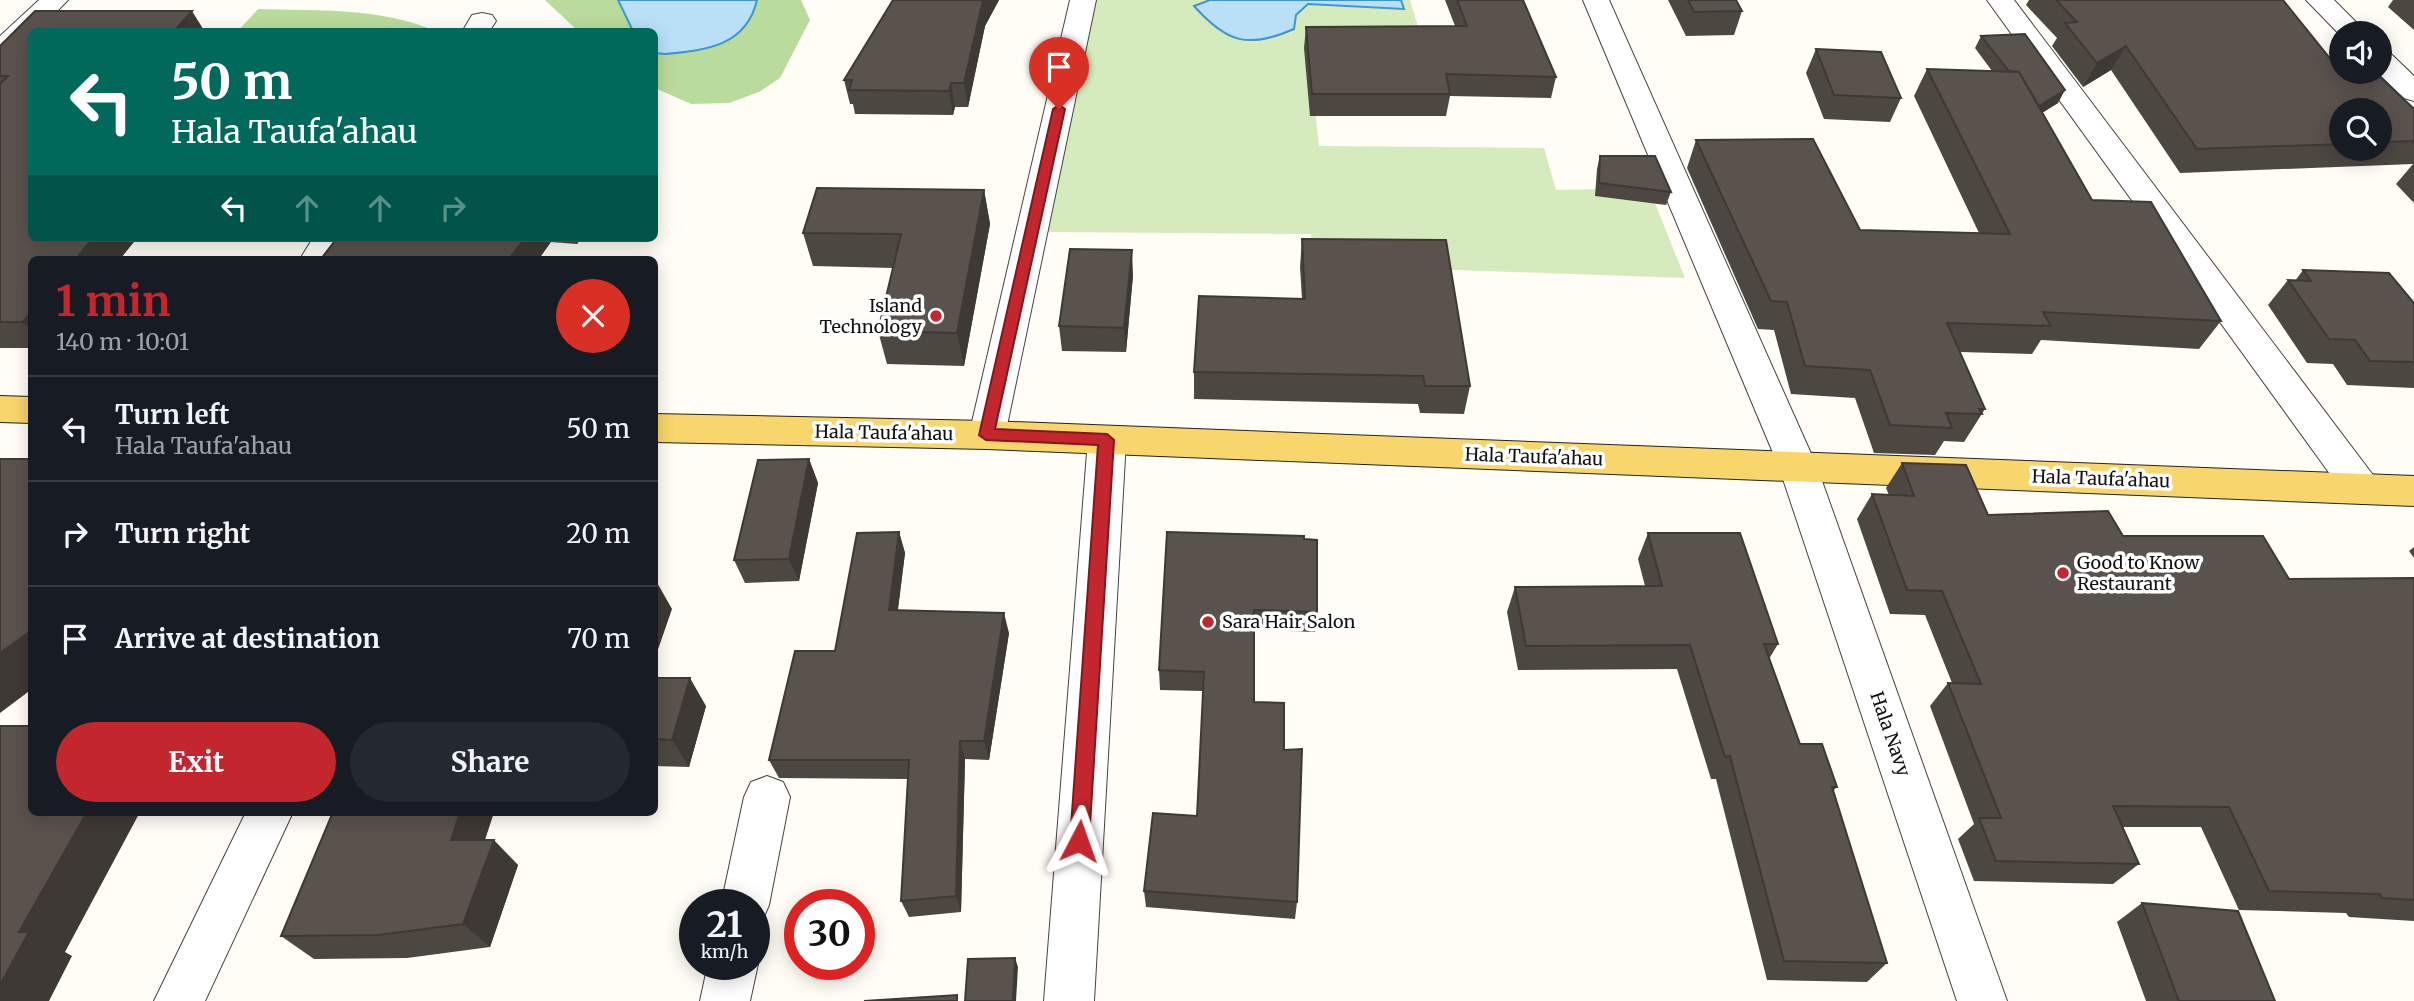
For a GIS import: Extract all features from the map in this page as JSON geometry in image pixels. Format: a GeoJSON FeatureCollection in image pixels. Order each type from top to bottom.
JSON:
{"type":"FeatureCollection","features":[{"type":"Feature","properties":{"kind":"main road"},"geometry":{"type":"LineString","coordinates":[[0,410],[28,410]]}},
{"type":"Feature","properties":{"kind":"main road","name":"Hala Taufa'ahau"},"geometry":{"type":"LineString","coordinates":[[658,428],[986,435],[2414,491]]}},
{"type":"Feature","properties":{"kind":"street"},"geometry":{"type":"LineString","coordinates":[[0,51],[55,0]]}},
{"type":"Feature","properties":{"kind":"street"},"geometry":{"type":"LineString","coordinates":[[986,435],[1083,0]]}},
{"type":"Feature","properties":{"kind":"street","name":"Hala Navy"},"geometry":{"type":"LineString","coordinates":[[1596,0],[1798,467],[1982,1001]]}},
{"type":"Feature","properties":{"kind":"street"},"geometry":{"type":"LineString","coordinates":[[2000,0],[2362,489]]}},
{"type":"Feature","properties":{"kind":"street"},"geometry":{"type":"LineString","coordinates":[[2319,0],[2341,21]]}},
{"type":"Feature","properties":{"kind":"street"},"geometry":{"type":"LineString","coordinates":[[2392,71],[2414,92]]}},
{"type":"Feature","properties":{"kind":"street"},"geometry":{"type":"LineString","coordinates":[[1069,1001],[1107,440]]}},
{"type":"Feature","properties":{"kind":"street"},"geometry":{"type":"LineString","coordinates":[[748,889],[767,797]]}},
{"type":"Feature","properties":{"kind":"street"},"geometry":{"type":"LineString","coordinates":[[179,1001],[268,816]]}},
{"type":"Feature","properties":{"kind":"street"},"geometry":{"type":"LineString","coordinates":[[725,1001],[730,980]]}},
{"type":"Feature","properties":{"kind":"green space"},"geometry":{"type":"Polygon","coordinates":[[[545,0],[618,0],[632,28],[575,28],[545,0]]]}},
{"type":"Feature","properties":{"kind":"green space"},"geometry":{"type":"Polygon","coordinates":[[[757,0],[801,0],[810,20],[780,78],[759,92],[729,103],[691,104],[658,89],[658,53],[665,54],[757,3],[757,0]]]}},
{"type":"Feature","properties":{"kind":"green space"},"geometry":{"type":"Polygon","coordinates":[[[1094,0],[1410,0],[1419,30],[1306,29],[1319,146],[1544,148],[1556,190],[1649,188],[1685,278],[1313,265],[1311,234],[1048,232],[1056,178],[1094,0]]]}},
{"type":"Feature","properties":{"kind":"green space"},"geometry":{"type":"Polygon","coordinates":[[[258,9],[370,14],[427,28],[241,28],[258,9]]]}},
{"type":"Feature","properties":{"kind":"water"},"geometry":{"type":"Polygon","coordinates":[[[618,0],[757,0],[752,16],[744,28],[734,37],[709,48],[658,53],[658,28],[632,28],[618,0]]]}},
{"type":"Feature","properties":{"kind":"water"},"geometry":{"type":"Polygon","coordinates":[[[1210,0],[1401,0],[1404,9],[1308,4],[1296,15],[1294,29],[1264,39],[1251,40],[1228,35],[1194,6],[1210,0]]]}},
{"type":"Feature","properties":{"kind":"building"},"geometry":{"type":"Polygon","coordinates":[[[893,0],[983,0],[964,83],[951,83],[949,91],[849,90],[852,80],[844,80],[893,0]]]}},
{"type":"Feature","properties":{"kind":"building"},"geometry":{"type":"Polygon","coordinates":[[[1457,0],[1523,0],[1556,77],[1446,74],[1450,94],[1312,94],[1306,27],[1467,26],[1457,0]]]}},
{"type":"Feature","properties":{"kind":"building"},"geometry":{"type":"Polygon","coordinates":[[[1688,0],[1736,0],[1742,11],[1694,12],[1688,0]]]}},
{"type":"Feature","properties":{"kind":"building"},"geometry":{"type":"Polygon","coordinates":[[[2056,0],[2283,0],[2329,57],[2329,84],[2388,84],[2414,109],[2414,141],[2392,142],[2392,98],[2329,98],[2329,144],[2197,149],[2126,46],[2097,63],[2065,23],[2077,22],[2056,0]]]}},
{"type":"Feature","properties":{"kind":"building"},"geometry":{"type":"Polygon","coordinates":[[[35,11],[192,11],[177,28],[28,28],[28,242],[90,242],[78,256],[28,256],[28,316],[23,322],[0,322],[0,84],[8,76],[0,76],[0,46],[35,11]]]}},
{"type":"Feature","properties":{"kind":"building"},"geometry":{"type":"Polygon","coordinates":[[[2025,34],[2065,90],[2039,106],[2019,72],[2009,71],[1981,36],[2025,34]]]}},
{"type":"Feature","properties":{"kind":"building"},"geometry":{"type":"Polygon","coordinates":[[[1816,49],[1881,52],[1901,98],[1834,95],[1816,49]]]}},
{"type":"Feature","properties":{"kind":"building"},"geometry":{"type":"Polygon","coordinates":[[[1927,69],[2019,72],[2092,200],[2151,202],[2221,321],[2043,312],[2051,326],[1947,323],[1985,409],[1979,409],[1982,414],[1946,413],[1952,428],[1890,425],[1870,370],[1805,366],[1787,302],[1771,301],[1696,140],[1813,139],[1860,230],[2010,234],[1927,69]]]}},
{"type":"Feature","properties":{"kind":"building"},"geometry":{"type":"Polygon","coordinates":[[[1600,156],[1655,156],[1671,192],[1599,183],[1600,156]]]}},
{"type":"Feature","properties":{"kind":"building"},"geometry":{"type":"Polygon","coordinates":[[[817,188],[984,190],[957,333],[878,331],[901,234],[803,233],[817,188]]]}},
{"type":"Feature","properties":{"kind":"building"},"geometry":{"type":"Polygon","coordinates":[[[1302,239],[1446,240],[1470,386],[1425,386],[1423,376],[1194,372],[1199,296],[1305,299],[1302,239]]]}},
{"type":"Feature","properties":{"kind":"building"},"geometry":{"type":"Polygon","coordinates":[[[334,242],[522,242],[511,256],[323,256],[334,242]]]}},
{"type":"Feature","properties":{"kind":"building"},"geometry":{"type":"Polygon","coordinates":[[[1070,249],[1132,250],[1124,328],[1059,326],[1070,249]]]}},
{"type":"Feature","properties":{"kind":"building"},"geometry":{"type":"Polygon","coordinates":[[[2303,270],[2389,273],[2414,303],[2414,362],[2370,361],[2355,340],[2329,339],[2288,280],[2311,281],[2303,270]]]}},
{"type":"Feature","properties":{"kind":"building"},"geometry":{"type":"Polygon","coordinates":[[[0,459],[28,459],[28,633],[0,653],[0,459]]]}},
{"type":"Feature","properties":{"kind":"building"},"geometry":{"type":"Polygon","coordinates":[[[809,459],[789,559],[734,560],[758,460],[809,459]]]}},
{"type":"Feature","properties":{"kind":"building"},"geometry":{"type":"Polygon","coordinates":[[[1902,463],[1966,465],[1988,515],[2108,511],[2123,536],[2263,536],[2289,579],[2414,578],[2414,900],[2382,898],[2380,894],[2269,891],[2229,807],[2113,806],[2139,864],[1996,861],[1979,818],[2001,818],[1948,683],[1981,684],[1942,591],[1907,590],[1872,494],[1914,496],[1902,463]]]}},
{"type":"Feature","properties":{"kind":"building"},"geometry":{"type":"Polygon","coordinates":[[[899,532],[889,610],[1004,613],[984,741],[960,741],[956,896],[901,901],[909,760],[769,760],[795,651],[835,651],[857,533],[899,532]]]}},
{"type":"Feature","properties":{"kind":"building"},"geometry":{"type":"Polygon","coordinates":[[[1167,532],[1304,536],[1304,539],[1317,540],[1317,612],[1254,610],[1254,702],[1284,703],[1284,750],[1302,749],[1297,902],[1144,891],[1153,813],[1197,816],[1204,672],[1159,670],[1167,532]]]}},
{"type":"Feature","properties":{"kind":"building"},"geometry":{"type":"Polygon","coordinates":[[[1648,533],[1740,533],[1778,644],[1764,644],[1800,744],[1822,744],[1837,787],[1832,787],[1887,963],[1784,961],[1730,756],[1725,757],[1690,645],[1526,646],[1515,587],[1662,586],[1648,533]]]}},
{"type":"Feature","properties":{"kind":"building"},"geometry":{"type":"Polygon","coordinates":[[[658,678],[690,678],[672,740],[658,739],[658,678]]]}},
{"type":"Feature","properties":{"kind":"building"},"geometry":{"type":"Polygon","coordinates":[[[0,726],[28,726],[28,816],[85,816],[19,932],[29,932],[0,985],[0,726]]]}},
{"type":"Feature","properties":{"kind":"building"},"geometry":{"type":"Polygon","coordinates":[[[331,816],[459,816],[451,840],[494,840],[463,924],[378,935],[281,936],[331,816]]]}},
{"type":"Feature","properties":{"kind":"building"},"geometry":{"type":"Polygon","coordinates":[[[2142,903],[2238,911],[2275,1001],[2179,1001],[2142,903]]]}},
{"type":"Feature","properties":{"kind":"building"},"geometry":{"type":"Polygon","coordinates":[[[1015,958],[1013,1001],[965,1001],[968,959],[1015,958]]]}},
{"type":"Feature","properties":{"kind":"building"},"geometry":{"type":"Polygon","coordinates":[[[957,995],[957,1001],[864,1001],[957,995]]]}},
{"type":"Feature","properties":{"kind":"place","name":"Island Technology"},"geometry":{"type":"Point","coordinates":[936,316]}},
{"type":"Feature","properties":{"kind":"place","name":"Good to Know Restaurant"},"geometry":{"type":"Point","coordinates":[2063,573]}},
{"type":"Feature","properties":{"kind":"place","name":"Sara Hair Salon"},"geometry":{"type":"Point","coordinates":[1208,622]}},
{"type":"Feature","properties":{"kind":"route"},"geometry":{"type":"LineString","coordinates":[[1059,109],[986,435],[1107,440],[1079,841]]}}]}
